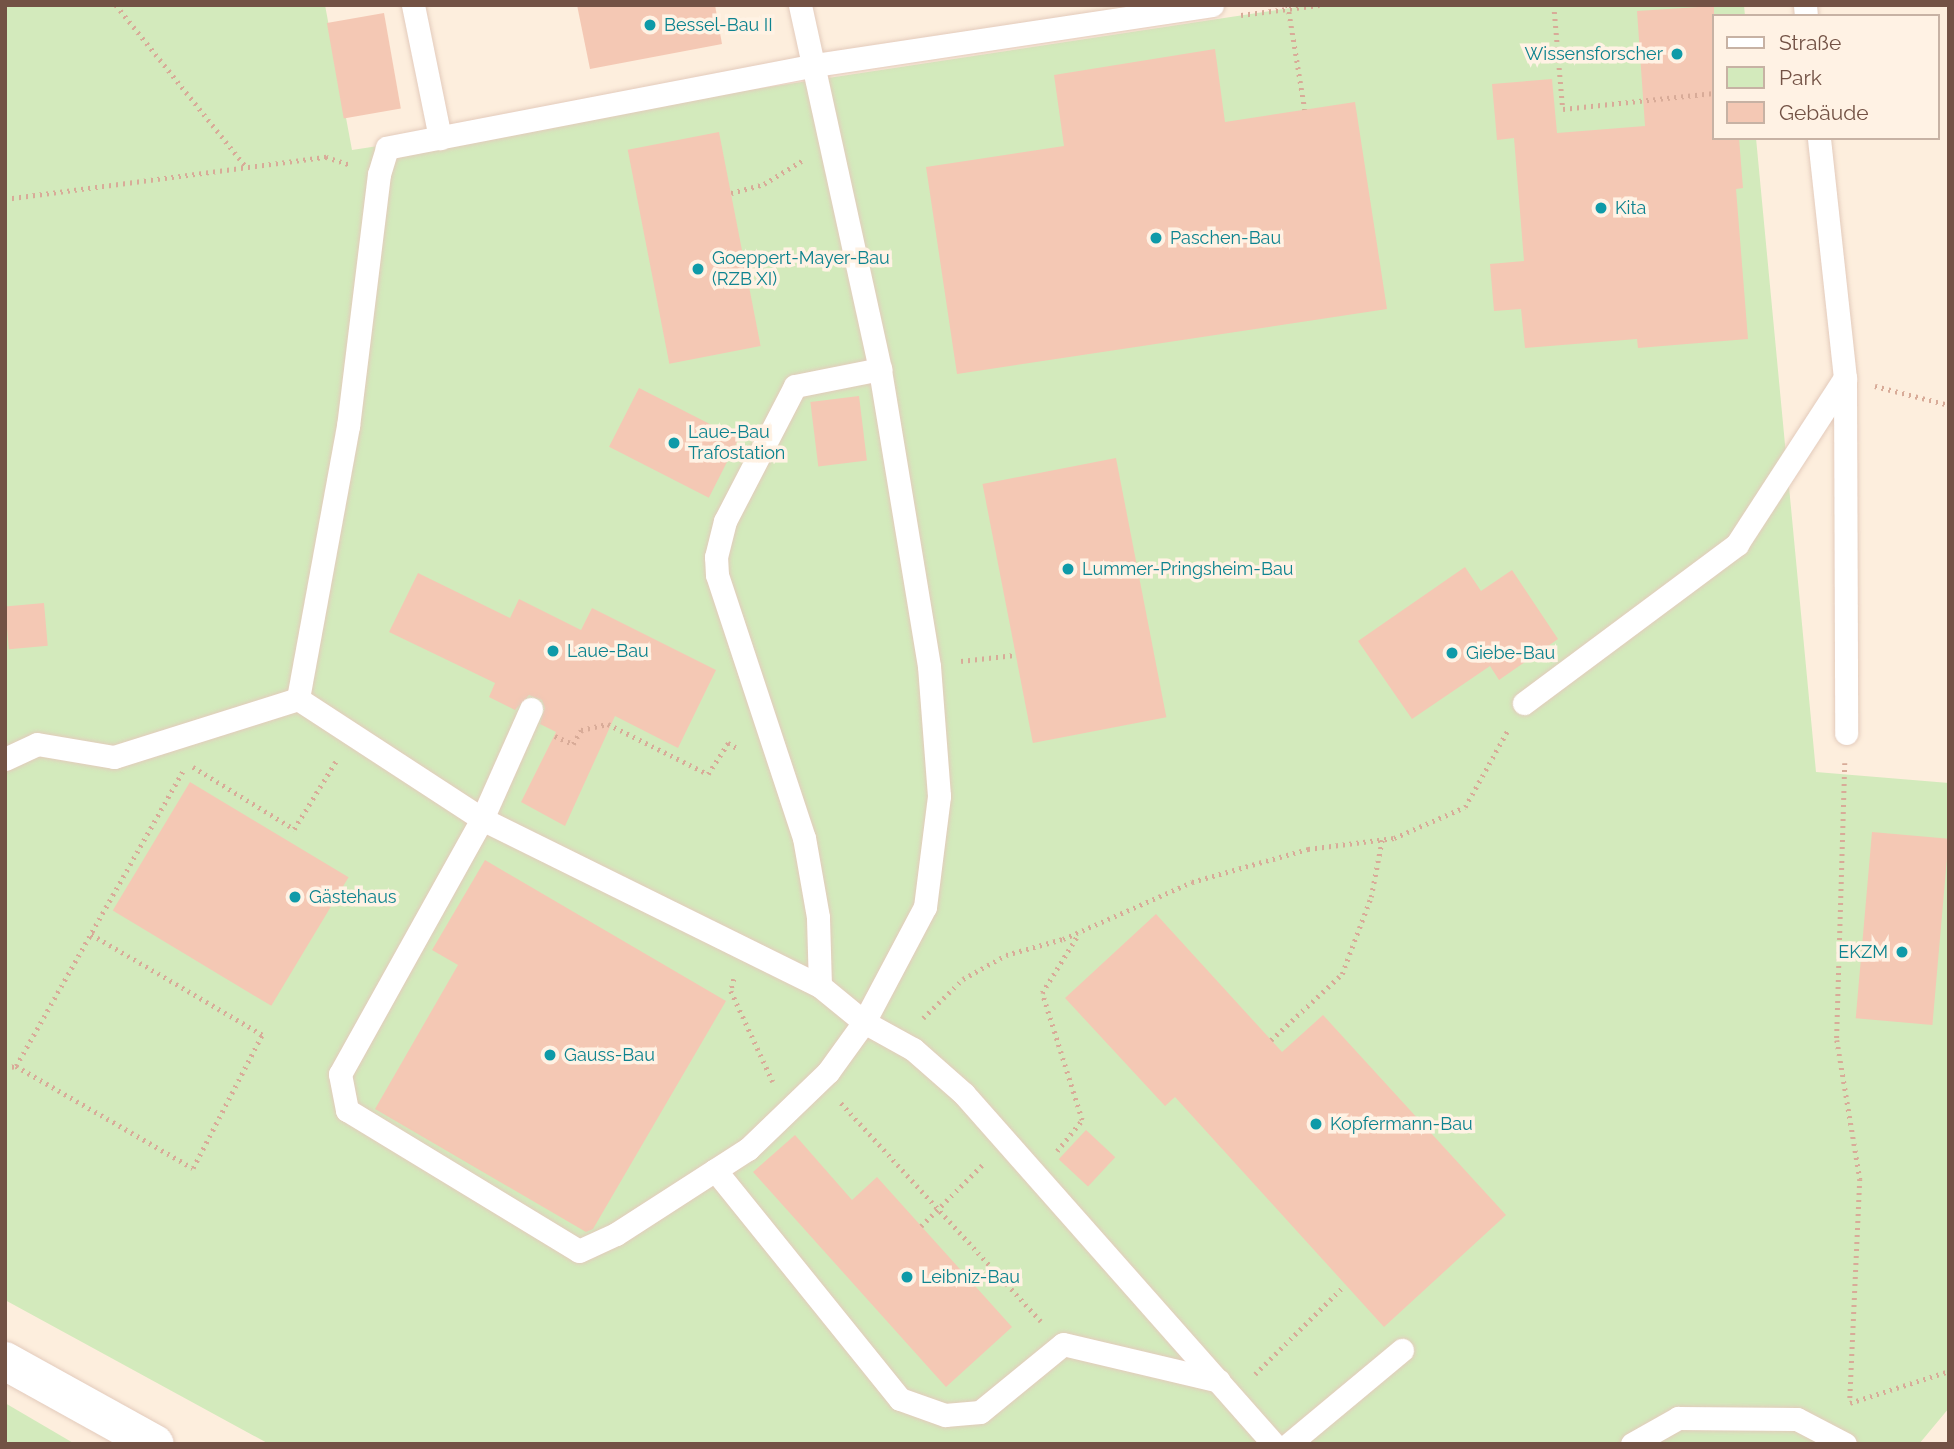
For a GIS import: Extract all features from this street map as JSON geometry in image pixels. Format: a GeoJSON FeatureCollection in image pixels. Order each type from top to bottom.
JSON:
{"type":"FeatureCollection","features":[{"type":"Feature","properties":{"kind":"main road"},"geometry":{"type":"LineString","coordinates":[[5,1361],[155,1444]]}},
{"type":"Feature","properties":{"kind":"lane"},"geometry":{"type":"LineString","coordinates":[[413,5],[440,138]]}},
{"type":"Feature","properties":{"kind":"lane"},"geometry":{"type":"LineString","coordinates":[[528,716],[482,819],[340,1074],[347,1110],[579,1251],[616,1234],[748,1149],[787,1112],[819,1080],[864,1022],[925,907],[939,796],[929,666],[880,369],[811,66],[800,5]]}},
{"type":"Feature","properties":{"kind":"lane"},"geometry":{"type":"LineString","coordinates":[[298,699],[348,426],[379,174],[387,148],[811,66],[1212,5]]}},
{"type":"Feature","properties":{"kind":"lane"},"geometry":{"type":"LineString","coordinates":[[1819,140],[1845,378],[1846,733]]}},
{"type":"Feature","properties":{"kind":"lane"},"geometry":{"type":"LineString","coordinates":[[820,986],[818,917],[807,851],[717,575],[725,521],[795,386],[880,369]]}},
{"type":"Feature","properties":{"kind":"lane"},"geometry":{"type":"LineString","coordinates":[[1524,703],[1737,544],[1845,378]]}},
{"type":"Feature","properties":{"kind":"lane"},"geometry":{"type":"LineString","coordinates":[[5,759],[37,744],[114,757],[298,699],[482,819],[820,986],[864,1022],[913,1049],[964,1094],[1274,1444]]}},
{"type":"Feature","properties":{"kind":"lane"},"geometry":{"type":"LineString","coordinates":[[715,1170],[900,1399],[944,1415],[980,1412],[1063,1344],[1226,1389]]}},
{"type":"Feature","properties":{"kind":"lane"},"geometry":{"type":"LineString","coordinates":[[1289,1444],[1402,1350]]}},
{"type":"Feature","properties":{"kind":"lane"},"geometry":{"type":"LineString","coordinates":[[1632,1444],[1678,1418],[1797,1419],[1840,1440]]}},
{"type":"Feature","properties":{"kind":"path"},"geometry":{"type":"LineString","coordinates":[[116,5],[247,168]]}},
{"type":"Feature","properties":{"kind":"path"},"geometry":{"type":"LineString","coordinates":[[1288,5],[1305,110]]}},
{"type":"Feature","properties":{"kind":"path"},"geometry":{"type":"LineString","coordinates":[[1554,5],[1563,109],[1713,93]]}},
{"type":"Feature","properties":{"kind":"path"},"geometry":{"type":"LineString","coordinates":[[731,193],[764,184],[829,141]]}},
{"type":"Feature","properties":{"kind":"path"},"geometry":{"type":"LineString","coordinates":[[5,199],[326,157],[379,174]]}},
{"type":"Feature","properties":{"kind":"path"},"geometry":{"type":"LineString","coordinates":[[1845,378],[1949,405]]}},
{"type":"Feature","properties":{"kind":"path"},"geometry":{"type":"LineString","coordinates":[[929,666],[1015,654]]}},
{"type":"Feature","properties":{"kind":"path"},"geometry":{"type":"LineString","coordinates":[[913,1049],[924,1015],[963,979],[1006,955],[1080,931],[1192,882],[1308,849],[1382,840],[1465,807],[1524,703]]}},
{"type":"Feature","properties":{"kind":"path"},"geometry":{"type":"LineString","coordinates":[[528,716],[573,744],[581,730],[608,724],[708,774],[728,743],[767,765],[780,767]]}},
{"type":"Feature","properties":{"kind":"path"},"geometry":{"type":"LineString","coordinates":[[1840,1440],[1850,1404],[1860,1179],[1837,1040],[1846,733]]}},
{"type":"Feature","properties":{"kind":"path"},"geometry":{"type":"LineString","coordinates":[[16,1066],[187,763],[294,829],[354,734]]}},
{"type":"Feature","properties":{"kind":"path"},"geometry":{"type":"LineString","coordinates":[[1271,1040],[1342,974],[1371,897],[1382,840]]}},
{"type":"Feature","properties":{"kind":"path"},"geometry":{"type":"LineString","coordinates":[[1037,1176],[1082,1120],[1042,993],[1080,931]]}},
{"type":"Feature","properties":{"kind":"path"},"geometry":{"type":"LineString","coordinates":[[5,1068],[16,1066],[193,1168],[262,1035],[90,934]]}},
{"type":"Feature","properties":{"kind":"path"},"geometry":{"type":"LineString","coordinates":[[743,947],[731,990],[787,1112]]}},
{"type":"Feature","properties":{"kind":"path"},"geometry":{"type":"LineString","coordinates":[[819,1080],[1063,1344]]}},
{"type":"Feature","properties":{"kind":"path"},"geometry":{"type":"LineString","coordinates":[[921,1226],[1006,1140]]}},
{"type":"Feature","properties":{"kind":"path"},"geometry":{"type":"LineString","coordinates":[[1226,1389],[1343,1287]]}},
{"type":"Feature","properties":{"kind":"path"},"geometry":{"type":"LineString","coordinates":[[1850,1404],[1949,1371]]}},
{"type":"Feature","properties":{"kind":"green space"},"geometry":{"type":"Polygon","coordinates":[[[5,5],[325,5],[352,150],[1310,5],[1744,5],[1745,14],[1713,14],[1713,140],[1756,140],[1816,772],[1949,783],[1949,1408],[1919,1444],[269,1444],[5,1300],[5,5]]]}},
{"type":"Feature","properties":{"kind":"green space"},"geometry":{"type":"Polygon","coordinates":[[[5,1403],[75,1444],[5,1444],[5,1403]]]}},
{"type":"Feature","properties":{"kind":"building","name":"Bessel-Bau II"},"geometry":{"type":"Polygon","coordinates":[[[577,5],[715,5],[722,44],[590,69],[577,5]]]}},
{"type":"Feature","properties":{"kind":"building","name":"Kita"},"geometry":{"type":"Polygon","coordinates":[[[1714,6],[1713,140],[1739,140],[1743,188],[1736,189],[1748,339],[1638,348],[1637,339],[1525,348],[1521,309],[1494,311],[1490,264],[1524,261],[1514,138],[1497,140],[1492,84],[1552,79],[1557,133],[1645,126],[1637,11],[1714,6]]]}},
{"type":"Feature","properties":{"kind":"building"},"geometry":{"type":"Polygon","coordinates":[[[384,13],[401,109],[344,119],[327,23],[384,13]]]}},
{"type":"Feature","properties":{"kind":"building","name":"Paschen-Bau"},"geometry":{"type":"Polygon","coordinates":[[[1215,49],[1225,122],[1355,102],[1387,309],[957,374],[926,167],[1064,146],[1054,75],[1215,49]]]}},
{"type":"Feature","properties":{"kind":"building","name":"Goeppert-Mayer-Bau (RZB XI)"},"geometry":{"type":"Polygon","coordinates":[[[719,132],[761,346],[669,364],[628,150],[719,132]]]}},
{"type":"Feature","properties":{"kind":"building","name":"Laue-Bau Trafostation"},"geometry":{"type":"Polygon","coordinates":[[[639,388],[739,439],[709,498],[609,447],[639,388]]]}},
{"type":"Feature","properties":{"kind":"building"},"geometry":{"type":"Polygon","coordinates":[[[859,396],[867,461],[818,466],[810,402],[859,396]]]}},
{"type":"Feature","properties":{"kind":"building","name":"Lummer-Pringsheim-Bau"},"geometry":{"type":"Polygon","coordinates":[[[1116,458],[1166,717],[1033,743],[982,484],[1116,458]]]}},
{"type":"Feature","properties":{"kind":"building","name":"Giebe-Bau"},"geometry":{"type":"Polygon","coordinates":[[[1465,567],[1481,591],[1512,570],[1558,639],[1499,680],[1490,666],[1412,719],[1358,641],[1465,567]]]}},
{"type":"Feature","properties":{"kind":"building","name":"Laue-Bau"},"geometry":{"type":"Polygon","coordinates":[[[418,573],[510,618],[519,599],[581,630],[592,608],[716,670],[678,748],[615,716],[565,826],[521,802],[556,732],[540,724],[545,708],[542,700],[529,695],[515,710],[489,697],[495,683],[389,632],[418,573]]]}},
{"type":"Feature","properties":{"kind":"building"},"geometry":{"type":"Polygon","coordinates":[[[44,603],[48,646],[9,649],[5,606],[44,603]]]}},
{"type":"Feature","properties":{"kind":"building","name":"Gästehaus"},"geometry":{"type":"Polygon","coordinates":[[[190,782],[349,877],[271,1006],[113,911],[190,782]]]}},
{"type":"Feature","properties":{"kind":"building","name":"EKZM"},"geometry":{"type":"Polygon","coordinates":[[[1872,832],[1949,839],[1932,1025],[1856,1018],[1872,832]]]}},
{"type":"Feature","properties":{"kind":"building","name":"Gauss-Bau"},"geometry":{"type":"Polygon","coordinates":[[[485,860],[726,1001],[593,1229],[586,1232],[375,1109],[458,965],[432,950],[485,860]]]}},
{"type":"Feature","properties":{"kind":"building","name":"Kopfermann-Bau"},"geometry":{"type":"Polygon","coordinates":[[[1156,914],[1282,1052],[1323,1015],[1506,1215],[1384,1327],[1175,1097],[1165,1106],[1065,998],[1156,914]]]}},
{"type":"Feature","properties":{"kind":"building"},"geometry":{"type":"Polygon","coordinates":[[[1086,1130],[1115,1157],[1088,1187],[1059,1159],[1086,1130]]]}},
{"type":"Feature","properties":{"kind":"building","name":"Leibniz-Bau"},"geometry":{"type":"Polygon","coordinates":[[[795,1135],[852,1200],[877,1177],[1012,1327],[946,1387],[753,1172],[795,1135]]]}},
{"type":"Feature","properties":{"kind":"place","name":"Bessel-Bau II"},"geometry":{"type":"Point","coordinates":[650,25]}},
{"type":"Feature","properties":{"kind":"place","name":"Wissensforscher"},"geometry":{"type":"Point","coordinates":[1677,54]}},
{"type":"Feature","properties":{"kind":"place","name":"Kita"},"geometry":{"type":"Point","coordinates":[1601,208]}},
{"type":"Feature","properties":{"kind":"place","name":"Paschen-Bau"},"geometry":{"type":"Point","coordinates":[1156,238]}},
{"type":"Feature","properties":{"kind":"place","name":"Goeppert-Mayer-Bau (RZB XI)"},"geometry":{"type":"Point","coordinates":[698,269]}},
{"type":"Feature","properties":{"kind":"place","name":"Laue-Bau Trafostation"},"geometry":{"type":"Point","coordinates":[674,443]}},
{"type":"Feature","properties":{"kind":"place","name":"Lummer-Pringsheim-Bau"},"geometry":{"type":"Point","coordinates":[1068,569]}},
{"type":"Feature","properties":{"kind":"place","name":"Laue-Bau"},"geometry":{"type":"Point","coordinates":[553,651]}},
{"type":"Feature","properties":{"kind":"place","name":"Giebe-Bau"},"geometry":{"type":"Point","coordinates":[1452,653]}},
{"type":"Feature","properties":{"kind":"place","name":"Gästehaus"},"geometry":{"type":"Point","coordinates":[295,897]}},
{"type":"Feature","properties":{"kind":"place","name":"EKZM"},"geometry":{"type":"Point","coordinates":[1902,952]}},
{"type":"Feature","properties":{"kind":"place","name":"Gauss-Bau"},"geometry":{"type":"Point","coordinates":[550,1055]}},
{"type":"Feature","properties":{"kind":"place","name":"Kopfermann-Bau"},"geometry":{"type":"Point","coordinates":[1316,1124]}},
{"type":"Feature","properties":{"kind":"place","name":"Leibniz-Bau"},"geometry":{"type":"Point","coordinates":[907,1277]}}]}
